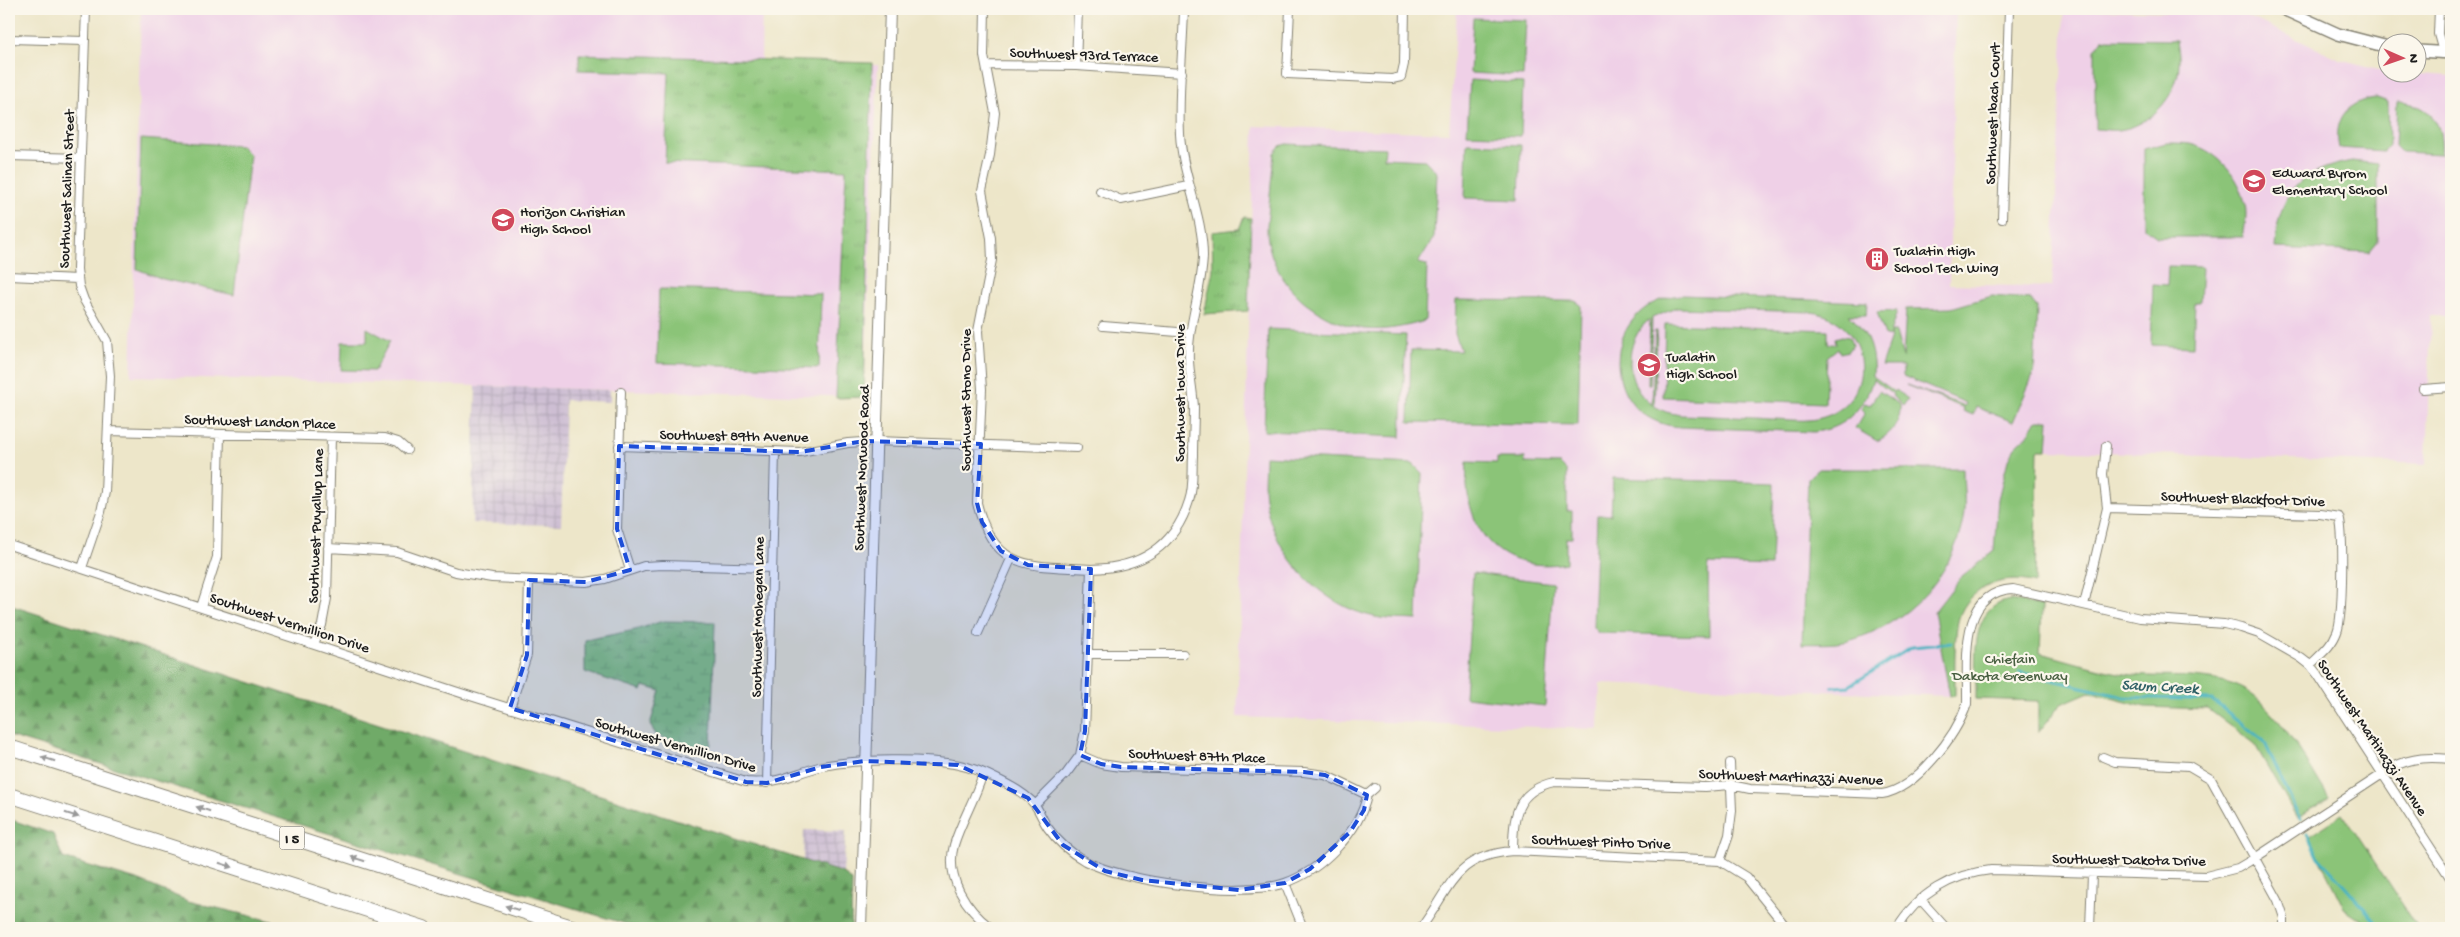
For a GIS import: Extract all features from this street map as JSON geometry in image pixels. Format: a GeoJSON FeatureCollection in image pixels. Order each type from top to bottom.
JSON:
{"type":"FeatureCollection","features":[{"type":"Feature","properties":{"kind":"highway","name":"I 5"},"geometry":{"type":"LineString","coordinates":[[9,747],[576,928]]}},
{"type":"Feature","properties":{"kind":"highway"},"geometry":{"type":"LineString","coordinates":[[9,795],[424,928]]}},
{"type":"Feature","properties":{"kind":"main road"},"geometry":{"type":"LineString","coordinates":[[2283,9],[2338,34],[2378,44]]}},
{"type":"Feature","properties":{"kind":"main road"},"geometry":{"type":"LineString","coordinates":[[2428,51],[2447,52]]}},
{"type":"Feature","properties":{"kind":"street","name":"Southwest Salinan Street"},"geometry":{"type":"LineString","coordinates":[[82,568],[102,512],[106,492],[110,376],[107,341],[84,300],[78,278],[80,158],[86,9]]}},
{"type":"Feature","properties":{"kind":"street","name":"Southwest Norwood Road"},"geometry":{"type":"LineString","coordinates":[[861,928],[890,9]]}},
{"type":"Feature","properties":{"kind":"street","name":"Southwest Stono Drive"},"geometry":{"type":"LineString","coordinates":[[985,9],[984,56],[995,113],[990,155],[982,191],[991,238],[992,260],[978,331],[982,389],[978,503],[982,522],[1001,552],[1011,559]]}},
{"type":"Feature","properties":{"kind":"street"},"geometry":{"type":"LineString","coordinates":[[1076,66],[1078,9]]}},
{"type":"Feature","properties":{"kind":"street","name":"Southwest Iowa Drive"},"geometry":{"type":"LineString","coordinates":[[1091,569],[1123,566],[1136,562],[1158,549],[1170,536],[1189,502],[1192,484],[1194,407],[1189,361],[1190,334],[1203,256],[1201,236],[1188,186],[1180,134],[1184,9]]}},
{"type":"Feature","properties":{"kind":"street"},"geometry":{"type":"LineString","coordinates":[[1290,9],[1287,74],[1392,78],[1401,77],[1404,64],[1405,9]]}},
{"type":"Feature","properties":{"kind":"street","name":"Southwest Ibach Court"},"geometry":{"type":"LineString","coordinates":[[2002,219],[2009,9]]}},
{"type":"Feature","properties":{"kind":"street"},"geometry":{"type":"LineString","coordinates":[[2439,9],[2438,34],[2447,52]]}},
{"type":"Feature","properties":{"kind":"street"},"geometry":{"type":"LineString","coordinates":[[2447,52],[2451,9]]}},
{"type":"Feature","properties":{"kind":"street"},"geometry":{"type":"LineString","coordinates":[[9,39],[85,41]]}},
{"type":"Feature","properties":{"kind":"street","name":"Southwest 93rd Terrace"},"geometry":{"type":"LineString","coordinates":[[986,65],[1076,66],[1182,73]]}},
{"type":"Feature","properties":{"kind":"street"},"geometry":{"type":"LineString","coordinates":[[9,156],[80,158]]}},
{"type":"Feature","properties":{"kind":"street"},"geometry":{"type":"LineString","coordinates":[[1100,191],[1120,200],[1188,186]]}},
{"type":"Feature","properties":{"kind":"street"},"geometry":{"type":"LineString","coordinates":[[9,276],[78,278]]}},
{"type":"Feature","properties":{"kind":"street"},"geometry":{"type":"LineString","coordinates":[[1103,326],[1190,334]]}},
{"type":"Feature","properties":{"kind":"street"},"geometry":{"type":"LineString","coordinates":[[2423,389],[2451,387]]}},
{"type":"Feature","properties":{"kind":"street"},"geometry":{"type":"LineString","coordinates":[[621,392],[617,529],[630,570]]}},
{"type":"Feature","properties":{"kind":"street","name":"Southwest Landon Place"},"geometry":{"type":"LineString","coordinates":[[108,431],[385,438],[398,442],[408,450]]}},
{"type":"Feature","properties":{"kind":"street"},"geometry":{"type":"LineString","coordinates":[[201,607],[217,557],[220,434]]}},
{"type":"Feature","properties":{"kind":"street","name":"Southwest Puyallup Lane"},"geometry":{"type":"LineString","coordinates":[[314,644],[325,613],[331,437]]}},
{"type":"Feature","properties":{"kind":"street","name":"Southwest 89th Avenue"},"geometry":{"type":"LineString","coordinates":[[619,446],[775,452],[815,451],[848,443],[876,441],[1077,448]]}},
{"type":"Feature","properties":{"kind":"street"},"geometry":{"type":"LineString","coordinates":[[2084,605],[2107,508],[2103,474],[2106,446]]}},
{"type":"Feature","properties":{"kind":"street","name":"Southwest Mohegan Lane"},"geometry":{"type":"LineString","coordinates":[[767,783],[775,452]]}},
{"type":"Feature","properties":{"kind":"street","name":"Southwest Blackfoot Drive"},"geometry":{"type":"LineString","coordinates":[[2107,508],[2339,516],[2342,536],[2338,631],[2327,648],[2310,665]]}},
{"type":"Feature","properties":{"kind":"street","name":"Southwest Vermillion Drive"},"geometry":{"type":"LineString","coordinates":[[9,545],[510,708],[734,778],[767,783],[821,767],[865,761],[958,765],[1001,781],[1035,805],[1048,828],[1063,845],[1082,860],[1105,870],[1142,880],[1239,890],[1285,883],[1310,869],[1330,854],[1350,832],[1364,810],[1367,795]]}},
{"type":"Feature","properties":{"kind":"street"},"geometry":{"type":"LineString","coordinates":[[328,548],[396,552],[474,576],[529,580],[596,581],[630,570],[663,565],[772,568]]}},
{"type":"Feature","properties":{"kind":"street"},"geometry":{"type":"LineString","coordinates":[[978,633],[1011,559],[1028,565],[1091,569],[1086,731],[1080,755],[1066,774],[1035,805]]}},
{"type":"Feature","properties":{"kind":"street"},"geometry":{"type":"LineString","coordinates":[[510,708],[527,655],[529,580]]}},
{"type":"Feature","properties":{"kind":"street","name":"Southwest Martinazzi Avenue"},"geometry":{"type":"LineString","coordinates":[[1513,852],[1514,823],[1517,810],[1532,791],[1546,784],[1563,782],[1705,788],[1731,785],[1750,789],[1882,794],[1897,790],[1913,779],[1940,751],[1964,714],[1967,704],[1968,633],[1971,620],[1978,606],[1993,594],[2013,589],[2153,620],[2224,624],[2241,628],[2276,643],[2310,665],[2451,879]]}},
{"type":"Feature","properties":{"kind":"street"},"geometry":{"type":"LineString","coordinates":[[1088,654],[1183,654]]}},
{"type":"Feature","properties":{"kind":"street","name":"Southwest 87th Place"},"geometry":{"type":"LineString","coordinates":[[1080,755],[1101,764],[1121,767],[1304,772],[1325,775],[1367,795]]}},
{"type":"Feature","properties":{"kind":"street"},"geometry":{"type":"LineString","coordinates":[[2103,757],[2115,762],[2190,766],[2211,779],[2278,900],[2284,918],[2284,928]]}},
{"type":"Feature","properties":{"kind":"street","name":"Southwest Dakota Drive"},"geometry":{"type":"LineString","coordinates":[[1897,928],[1920,899],[1946,882],[1976,872],[1991,870],[2206,876],[2238,868],[2407,760],[2424,757],[2451,759]]}},
{"type":"Feature","properties":{"kind":"street"},"geometry":{"type":"LineString","coordinates":[[1720,861],[1728,835],[1732,811],[1730,763]]}},
{"type":"Feature","properties":{"kind":"street"},"geometry":{"type":"LineString","coordinates":[[983,773],[978,792],[954,845],[952,862],[955,881],[964,901],[991,928]]}},
{"type":"Feature","properties":{"kind":"street"},"geometry":{"type":"LineString","coordinates":[[1367,795],[1375,788]]}},
{"type":"Feature","properties":{"kind":"street","name":"Southwest Pinto Drive"},"geometry":{"type":"LineString","coordinates":[[1421,928],[1452,880],[1463,868],[1476,858],[1491,853],[1513,852],[1720,861],[1746,877],[1787,928]]}},
{"type":"Feature","properties":{"kind":"street"},"geometry":{"type":"LineString","coordinates":[[2090,928],[2092,874]]}},
{"type":"Feature","properties":{"kind":"street"},"geometry":{"type":"LineString","coordinates":[[1285,883],[1303,928]]}},
{"type":"Feature","properties":{"kind":"street"},"geometry":{"type":"LineString","coordinates":[[1920,899],[1946,928]]}},
{"type":"Feature","properties":{"kind":"highlighted area"},"geometry":{"type":"Polygon","coordinates":[[[864,441],[981,444],[977,503],[982,522],[1001,551],[1028,565],[1091,569],[1085,731],[1080,755],[1101,764],[1121,767],[1304,772],[1325,775],[1367,795],[1364,810],[1350,832],[1310,869],[1285,883],[1239,890],[1142,880],[1105,871],[1063,845],[1028,798],[958,765],[865,761],[821,767],[767,783],[746,782],[510,708],[527,655],[529,580],[586,582],[630,570],[617,529],[619,446],[800,452],[864,441]]]}},
{"type":"Feature","properties":{"kind":"shaded area","name":"Horizon Christian High School"},"geometry":{"type":"Polygon","coordinates":[[[141,9],[765,9],[762,12],[761,61],[878,65],[864,397],[131,376],[141,9]]]}},
{"type":"Feature","properties":{"kind":"shaded area","name":"Tualatin High School"},"geometry":{"type":"Polygon","coordinates":[[[1457,9],[1956,9],[1949,284],[2052,287],[2064,9],[2243,14],[2339,59],[2378,69],[2378,82],[2428,82],[2428,75],[2451,76],[2451,316],[2431,316],[2426,464],[2047,450],[2049,420],[2037,420],[2028,435],[2015,447],[2008,460],[1998,499],[1994,551],[1962,576],[1934,612],[1950,696],[1600,683],[1598,729],[1237,717],[1254,126],[1449,133],[1457,9]]]}},
{"type":"Feature","properties":{"kind":"shaded area"},"geometry":{"type":"Polygon","coordinates":[[[476,386],[610,390],[610,402],[565,400],[561,525],[472,523],[476,386]]]}},
{"type":"Feature","properties":{"kind":"shaded area"},"geometry":{"type":"Polygon","coordinates":[[[804,830],[846,831],[843,873],[803,860],[804,830]]]}},
{"type":"Feature","properties":{"kind":"green space"},"geometry":{"type":"Polygon","coordinates":[[[1473,18],[1526,20],[1523,76],[1470,73],[1473,18]]]}},
{"type":"Feature","properties":{"kind":"green space"},"geometry":{"type":"Polygon","coordinates":[[[2102,39],[2177,40],[2178,75],[2174,87],[2168,97],[2151,116],[2130,128],[2115,130],[2095,129],[2095,50],[2102,39]]]}},
{"type":"Feature","properties":{"kind":"green space"},"geometry":{"type":"Polygon","coordinates":[[[579,54],[872,63],[864,397],[836,398],[846,170],[665,163],[669,73],[579,70],[579,54]]]}},
{"type":"Feature","properties":{"kind":"green space"},"geometry":{"type":"Polygon","coordinates":[[[1470,80],[1523,83],[1521,136],[1467,134],[1470,80]]]}},
{"type":"Feature","properties":{"kind":"green space"},"geometry":{"type":"Polygon","coordinates":[[[2377,98],[2388,102],[2389,145],[2384,151],[2339,148],[2338,129],[2344,113],[2358,103],[2377,98]]]}},
{"type":"Feature","properties":{"kind":"green space"},"geometry":{"type":"Polygon","coordinates":[[[2397,102],[2418,106],[2432,116],[2440,133],[2441,154],[2401,152],[2395,146],[2397,102]]]}},
{"type":"Feature","properties":{"kind":"green space"},"geometry":{"type":"Polygon","coordinates":[[[141,139],[241,146],[250,155],[234,295],[163,279],[137,269],[141,139]]]}},
{"type":"Feature","properties":{"kind":"green space"},"geometry":{"type":"Polygon","coordinates":[[[1467,143],[1521,145],[1519,200],[1465,198],[1467,143]]]}},
{"type":"Feature","properties":{"kind":"green space"},"geometry":{"type":"Polygon","coordinates":[[[2166,143],[2190,144],[2201,148],[2221,161],[2229,170],[2236,180],[2245,202],[2246,217],[2243,237],[2157,237],[2144,228],[2144,149],[2166,143]]]}},
{"type":"Feature","properties":{"kind":"green space"},"geometry":{"type":"Polygon","coordinates":[[[1286,144],[1385,148],[1384,158],[1425,160],[1437,173],[1434,237],[1418,263],[1427,265],[1425,320],[1394,328],[1380,329],[1365,329],[1346,325],[1312,307],[1297,295],[1284,280],[1275,263],[1269,245],[1267,226],[1274,153],[1280,146],[1286,144]]]}},
{"type":"Feature","properties":{"kind":"green space"},"geometry":{"type":"Polygon","coordinates":[[[2352,161],[2378,164],[2378,241],[2369,252],[2275,248],[2281,213],[2286,199],[2294,188],[2318,171],[2333,165],[2352,161]]]}},
{"type":"Feature","properties":{"kind":"green space"},"geometry":{"type":"Polygon","coordinates":[[[1244,217],[1251,218],[1248,311],[1204,314],[1213,270],[1212,232],[1239,229],[1244,217]]]}},
{"type":"Feature","properties":{"kind":"green space"},"geometry":{"type":"Polygon","coordinates":[[[2168,266],[2202,267],[2200,302],[2195,302],[2193,347],[2151,345],[2153,284],[2167,285],[2168,266]]]}},
{"type":"Feature","properties":{"kind":"green space"},"geometry":{"type":"Polygon","coordinates":[[[659,289],[821,294],[819,368],[657,363],[659,289]]]}},
{"type":"Feature","properties":{"kind":"green space"},"geometry":{"type":"Polygon","coordinates":[[[1681,295],[1867,302],[1866,315],[1849,315],[1861,328],[1871,350],[1873,376],[1908,399],[1903,406],[1892,396],[1893,394],[1873,379],[1865,399],[1852,415],[1835,427],[1814,432],[1679,427],[1652,419],[1633,404],[1622,384],[1618,361],[1622,339],[1634,318],[1654,303],[1681,295]],[[1676,308],[1652,318],[1650,384],[1648,384],[1650,319],[1641,328],[1631,350],[1630,362],[1636,386],[1642,396],[1652,405],[1655,331],[1657,331],[1654,406],[1666,412],[1680,415],[1798,420],[1824,417],[1842,408],[1854,394],[1860,378],[1860,360],[1855,344],[1845,329],[1831,318],[1811,312],[1676,308]]]}},
{"type":"Feature","properties":{"kind":"green space"},"geometry":{"type":"Polygon","coordinates":[[[1992,296],[2030,299],[2037,307],[2034,373],[2013,422],[1976,407],[1973,415],[1963,411],[1964,408],[1906,385],[1965,406],[1966,403],[1903,376],[1903,366],[1881,366],[1891,337],[1885,336],[1877,312],[1897,311],[1890,333],[1890,336],[1891,332],[1896,332],[1903,358],[1906,309],[1951,308],[1992,296]]]}},
{"type":"Feature","properties":{"kind":"green space"},"geometry":{"type":"Polygon","coordinates":[[[1456,300],[1575,301],[1581,305],[1578,425],[1409,422],[1411,350],[1461,351],[1455,334],[1456,300]]]}},
{"type":"Feature","properties":{"kind":"green space"},"geometry":{"type":"Polygon","coordinates":[[[1665,324],[1828,330],[1828,344],[1836,344],[1835,338],[1842,336],[1849,337],[1852,345],[1848,351],[1840,353],[1838,348],[1827,357],[1825,403],[1663,397],[1665,324]]]}},
{"type":"Feature","properties":{"kind":"green space"},"geometry":{"type":"Polygon","coordinates":[[[367,328],[390,341],[374,371],[341,370],[342,342],[367,342],[367,328]]]}},
{"type":"Feature","properties":{"kind":"green space"},"geometry":{"type":"Polygon","coordinates":[[[1268,329],[1406,335],[1401,437],[1264,431],[1268,329]]]}},
{"type":"Feature","properties":{"kind":"green space"},"geometry":{"type":"Polygon","coordinates":[[[1879,391],[1900,405],[1900,411],[1897,422],[1891,431],[1877,441],[1855,428],[1865,413],[1861,409],[1865,403],[1870,405],[1879,391]]]}},
{"type":"Feature","properties":{"kind":"green space","name":"Chiefain Dakota Greenway"},"geometry":{"type":"Polygon","coordinates":[[[2037,420],[2049,420],[2047,450],[2038,450],[2035,583],[2022,580],[1997,582],[1976,593],[1967,602],[1957,626],[1955,696],[1950,696],[1934,612],[1962,576],[1994,551],[1998,499],[2008,460],[2015,447],[2028,435],[2037,420]]]}},
{"type":"Feature","properties":{"kind":"green space"},"geometry":{"type":"Polygon","coordinates":[[[1265,456],[1413,464],[1422,473],[1417,620],[1380,618],[1355,611],[1336,602],[1302,574],[1278,539],[1270,519],[1264,493],[1265,456]]]}},
{"type":"Feature","properties":{"kind":"green space"},"geometry":{"type":"Polygon","coordinates":[[[1497,458],[1525,458],[1525,463],[1560,464],[1567,471],[1567,511],[1572,511],[1572,538],[1566,538],[1566,563],[1541,565],[1520,561],[1503,553],[1488,541],[1478,525],[1471,506],[1467,485],[1467,462],[1497,463],[1497,458]]]}},
{"type":"Feature","properties":{"kind":"green space"},"geometry":{"type":"Polygon","coordinates":[[[1818,469],[1963,469],[1964,513],[1957,541],[1949,561],[1937,580],[1907,611],[1889,624],[1869,634],[1848,641],[1802,644],[1808,478],[1818,469]]]}},
{"type":"Feature","properties":{"kind":"green space"},"geometry":{"type":"Polygon","coordinates":[[[1613,478],[1774,483],[1771,566],[1708,564],[1709,636],[1598,633],[1593,627],[1597,515],[1611,515],[1613,478]]]}},
{"type":"Feature","properties":{"kind":"green space"},"geometry":{"type":"Polygon","coordinates":[[[1473,573],[1553,583],[1545,706],[1465,697],[1473,573]]]}},
{"type":"Feature","properties":{"kind":"green space","name":"Chiefain Dakota Greenway"},"geometry":{"type":"Polygon","coordinates":[[[2010,600],[2042,606],[2040,653],[2098,669],[2133,675],[2212,679],[2242,688],[2266,707],[2287,731],[2329,798],[2297,818],[2254,743],[2208,709],[2145,707],[2089,692],[2061,704],[2038,733],[2038,701],[1976,699],[1976,655],[1980,626],[1986,614],[1996,605],[2010,600]]]}},
{"type":"Feature","properties":{"kind":"green space"},"geometry":{"type":"Polygon","coordinates":[[[9,605],[843,873],[852,881],[851,928],[639,928],[9,736],[9,605]]]}},
{"type":"Feature","properties":{"kind":"green space"},"geometry":{"type":"Polygon","coordinates":[[[663,621],[715,622],[711,745],[692,746],[657,736],[650,725],[660,691],[644,686],[642,691],[585,672],[585,640],[635,630],[663,621]]]}},
{"type":"Feature","properties":{"kind":"green space"},"geometry":{"type":"Polygon","coordinates":[[[2343,814],[2418,928],[2374,928],[2344,908],[2308,837],[2343,814]]]}},
{"type":"Feature","properties":{"kind":"green space"},"geometry":{"type":"Polygon","coordinates":[[[9,819],[53,834],[63,858],[140,881],[188,901],[301,928],[15,928],[9,926],[9,819]]]}},
{"type":"Feature","properties":{"kind":"waterway","name":"Saum Creek"},"geometry":{"type":"LineString","coordinates":[[1832,687],[1849,686],[1912,647],[1952,643]]}},
{"type":"Feature","properties":{"kind":"waterway","name":"Saum Creek"},"geometry":{"type":"LineString","coordinates":[[2019,672],[2124,697],[2212,700],[2264,741],[2300,819]]}},
{"type":"Feature","properties":{"kind":"waterway","name":"Saum Creek"},"geometry":{"type":"LineString","coordinates":[[2307,833],[2318,857],[2381,928]]}},
{"type":"Feature","properties":{"kind":"place","name":"Edward Byrom Elementary School"},"geometry":{"type":"Point","coordinates":[2254,181]}},
{"type":"Feature","properties":{"kind":"place","name":"Horizon Christian High School"},"geometry":{"type":"Point","coordinates":[503,220]}},
{"type":"Feature","properties":{"kind":"place","name":"Tualatin High School Tech Wing"},"geometry":{"type":"Point","coordinates":[1877,259]}},
{"type":"Feature","properties":{"kind":"place","name":"Tualatin High School"},"geometry":{"type":"Point","coordinates":[1649,365]}}]}
